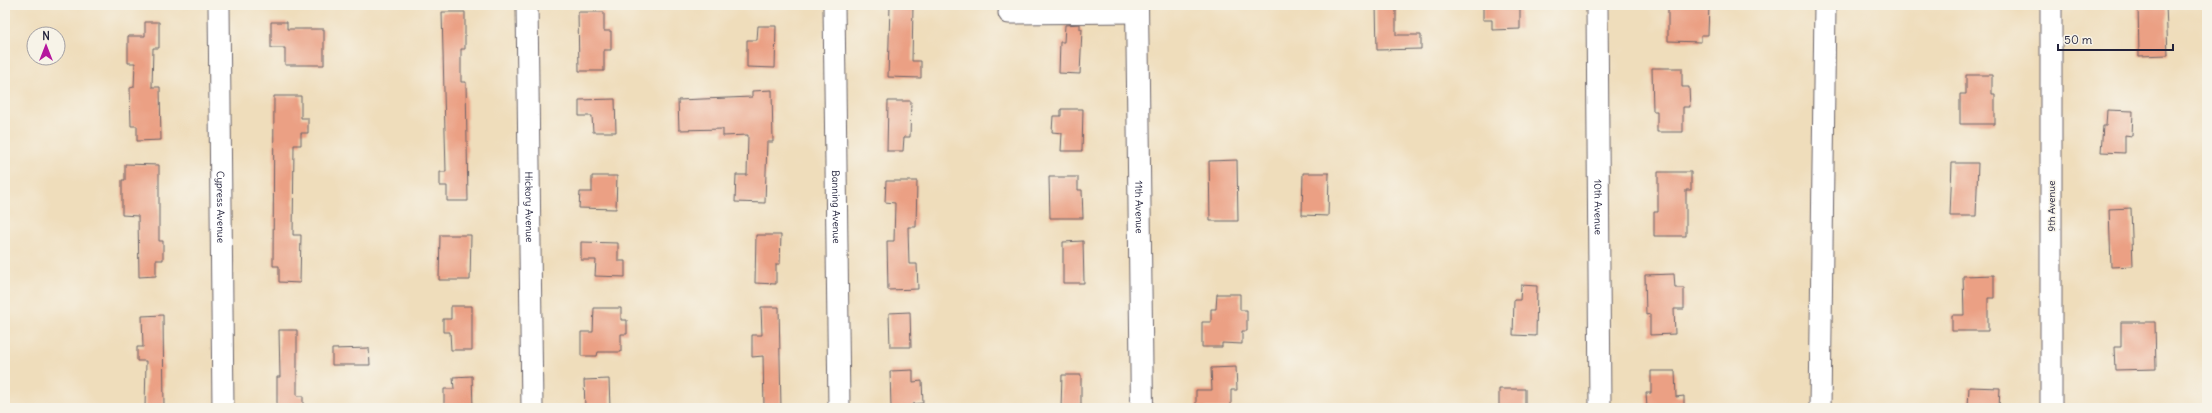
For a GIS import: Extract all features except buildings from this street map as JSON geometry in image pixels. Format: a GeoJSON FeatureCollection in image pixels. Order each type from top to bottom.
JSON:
{"type":"FeatureCollection","features":[{"type":"Feature","properties":{"kind":"main road","name":"11th Avenue"},"geometry":{"type":"LineString","coordinates":[[1137,9],[1142,408]]}},
{"type":"Feature","properties":{"kind":"street","name":"Cypress Avenue"},"geometry":{"type":"LineString","coordinates":[[219,5],[223,408]]}},
{"type":"Feature","properties":{"kind":"street","name":"Hickory Avenue"},"geometry":{"type":"LineString","coordinates":[[528,5],[532,408]]}},
{"type":"Feature","properties":{"kind":"street","name":"Banning Avenue"},"geometry":{"type":"LineString","coordinates":[[834,5],[838,408]]}},
{"type":"Feature","properties":{"kind":"street","name":"10th Avenue"},"geometry":{"type":"LineString","coordinates":[[1597,5],[1600,408]]}},
{"type":"Feature","properties":{"kind":"street"},"geometry":{"type":"LineString","coordinates":[[1820,408],[1825,5]]}},
{"type":"Feature","properties":{"kind":"street","name":"9th Avenue"},"geometry":{"type":"LineString","coordinates":[[2051,5],[2051,408]]}},
{"type":"Feature","properties":{"kind":"street"},"geometry":{"type":"LineString","coordinates":[[1009,13],[1137,9]]}},
{"type":"Feature","properties":{"kind":"path"},"geometry":{"type":"LineString","coordinates":[[1963,5],[1971,5]]}}]}
